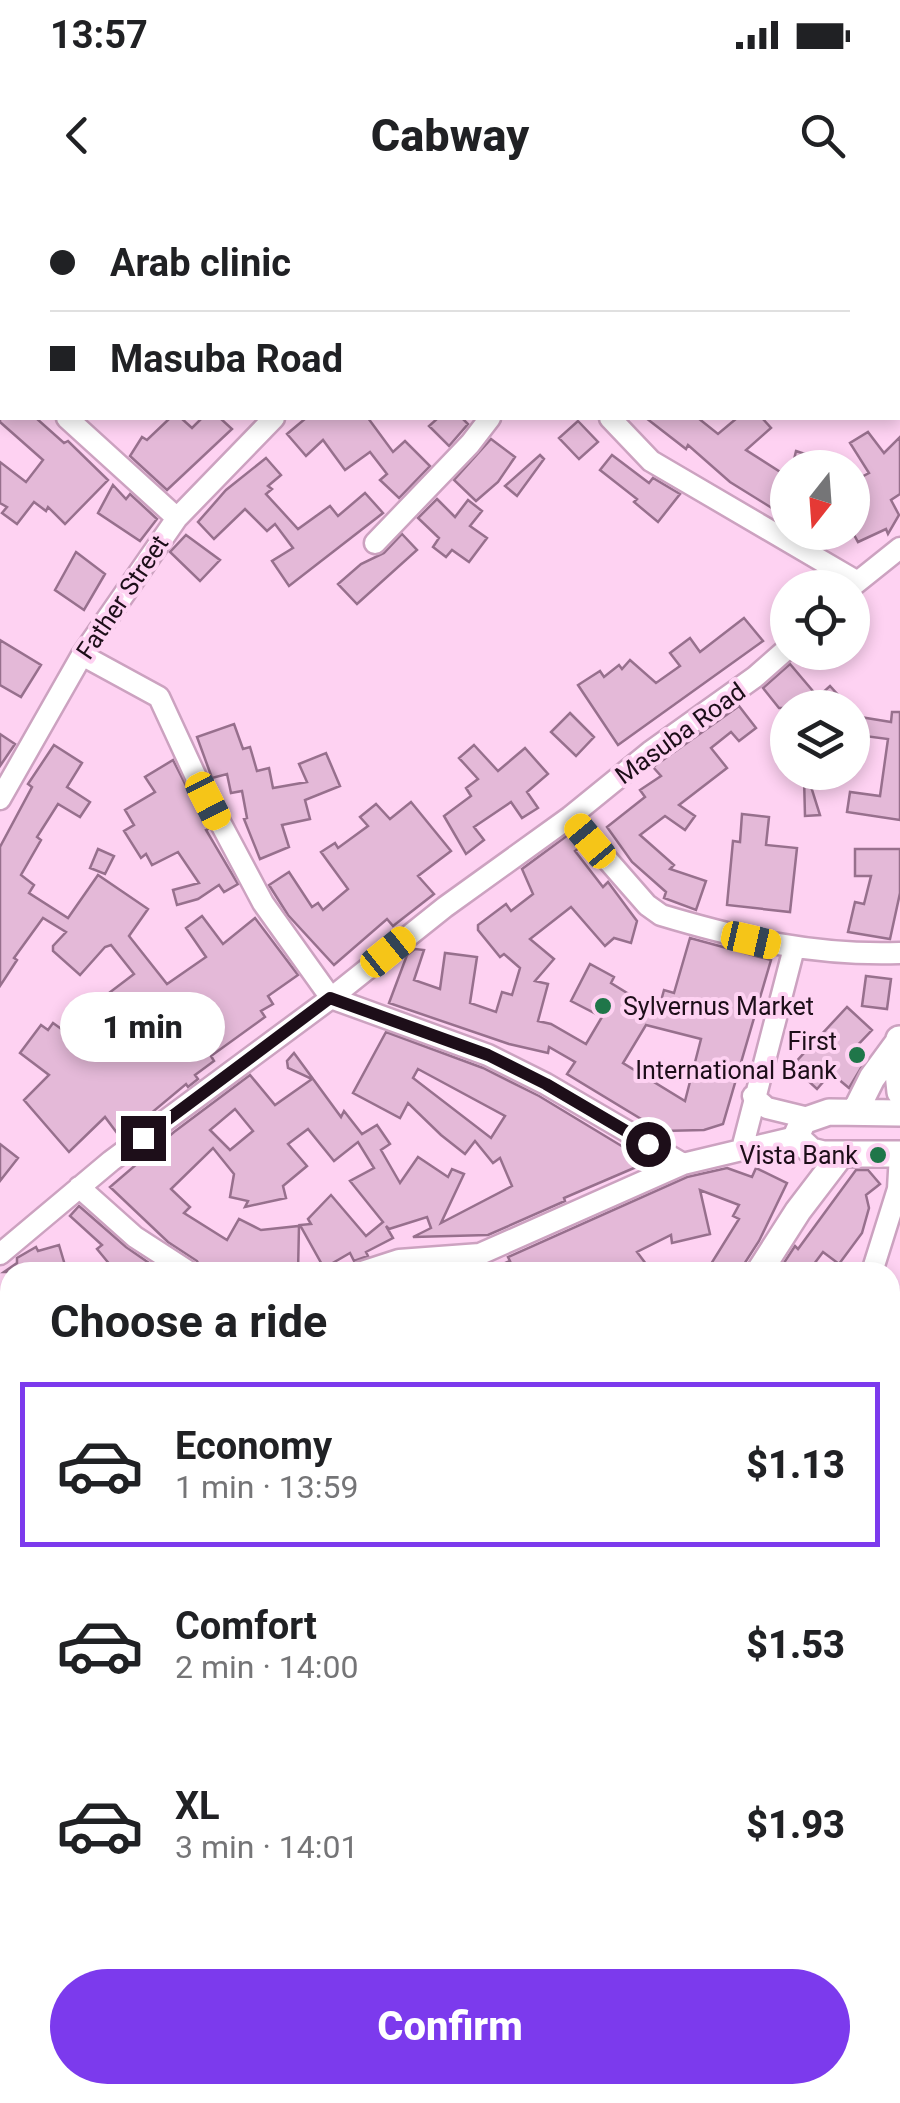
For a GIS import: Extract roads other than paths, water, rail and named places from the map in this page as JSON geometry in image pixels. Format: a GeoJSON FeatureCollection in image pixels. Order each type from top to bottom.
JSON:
{"type":"FeatureCollection","features":[{"type":"Feature","properties":{"kind":"main road"},"geometry":{"type":"LineString","coordinates":[[899,1039],[900,1092]]}},
{"type":"Feature","properties":{"kind":"main road"},"geometry":{"type":"LineString","coordinates":[[856,1110],[899,1039]]}},
{"type":"Feature","properties":{"kind":"main road"},"geometry":{"type":"LineString","coordinates":[[803,1134],[856,1110],[900,1112]]}},
{"type":"Feature","properties":{"kind":"main road"},"geometry":{"type":"LineString","coordinates":[[803,1134],[840,1156],[900,1154]]}},
{"type":"Feature","properties":{"kind":"main road"},"geometry":{"type":"LineString","coordinates":[[798,1211],[803,1134]]}},
{"type":"Feature","properties":{"kind":"main road"},"geometry":{"type":"LineString","coordinates":[[765,1262],[840,1156]]}},
{"type":"Feature","properties":{"kind":"street"},"geometry":{"type":"LineString","coordinates":[[69,420],[176,518]]}},
{"type":"Feature","properties":{"kind":"street","name":"Father Street"},"geometry":{"type":"LineString","coordinates":[[0,799],[82,655],[176,518],[272,420]]}},
{"type":"Feature","properties":{"kind":"street"},"geometry":{"type":"LineString","coordinates":[[374,543],[488,420]]}},
{"type":"Feature","properties":{"kind":"street"},"geometry":{"type":"LineString","coordinates":[[612,420],[651,461],[830,570]]}},
{"type":"Feature","properties":{"kind":"street"},"geometry":{"type":"LineString","coordinates":[[870,571],[900,548]]}},
{"type":"Feature","properties":{"kind":"street"},"geometry":{"type":"LineString","coordinates":[[82,655],[159,697],[263,904],[330,998],[488,1055],[683,1164]]}},
{"type":"Feature","properties":{"kind":"street","name":"Masuba Road"},"geometry":{"type":"LineString","coordinates":[[0,1254],[79,1188],[445,907],[770,664]]}},
{"type":"Feature","properties":{"kind":"street"},"geometry":{"type":"LineString","coordinates":[[570,817],[654,911],[726,935],[794,948],[852,955],[900,954]]}},
{"type":"Feature","properties":{"kind":"street"},"geometry":{"type":"LineString","coordinates":[[742,1149],[794,948]]}},
{"type":"Feature","properties":{"kind":"street"},"geometry":{"type":"LineString","coordinates":[[753,1096],[803,1134]]}},
{"type":"Feature","properties":{"kind":"street"},"geometry":{"type":"LineString","coordinates":[[393,1262],[480,1254],[683,1164],[803,1134]]}},
{"type":"Feature","properties":{"kind":"street"},"geometry":{"type":"LineString","coordinates":[[875,1262],[899,1188],[900,1154]]}},
{"type":"Feature","properties":{"kind":"street"},"geometry":{"type":"LineString","coordinates":[[79,1188],[135,1237],[174,1262]]}},
{"type":"Feature","properties":{"kind":"place","name":"Sylvernus Market"},"geometry":{"type":"Point","coordinates":[603,1006]}},
{"type":"Feature","properties":{"kind":"place","name":"First International Bank"},"geometry":{"type":"Point","coordinates":[857,1055]}},
{"type":"Feature","properties":{"kind":"place","name":"Vista Bank"},"geometry":{"type":"Point","coordinates":[878,1155]}}]}
